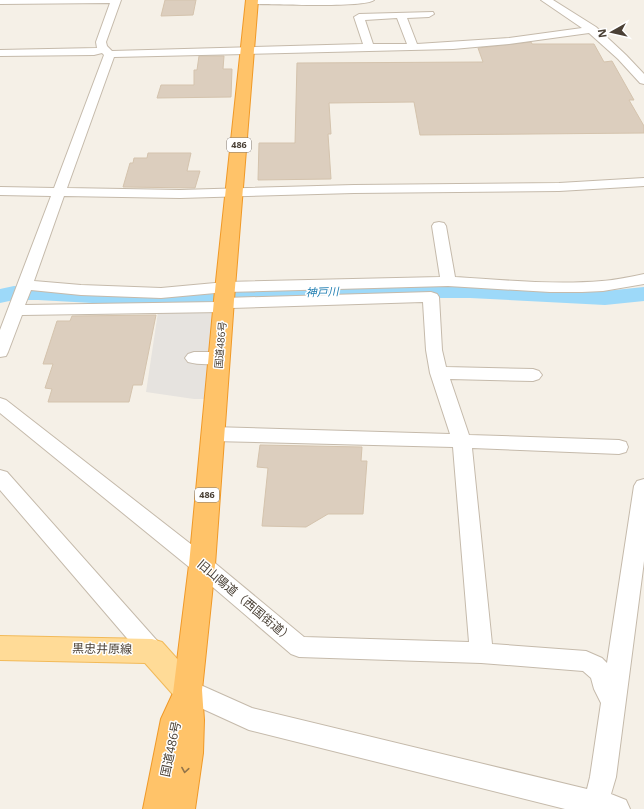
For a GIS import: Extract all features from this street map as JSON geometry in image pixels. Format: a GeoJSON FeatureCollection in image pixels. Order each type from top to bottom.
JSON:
{"type":"FeatureCollection","features":[{"type":"Feature","properties":{"kind":"highway","name":"国道486号"},"geometry":{"type":"LineString","coordinates":[[179,809],[188,753],[190,720],[187,690],[202,565],[224,298],[249,50],[252,1]]}},
{"type":"Feature","properties":{"kind":"highway","name":"国道486号"},"geometry":{"type":"LineString","coordinates":[[159,809],[176,719],[187,690]]}},
{"type":"Feature","properties":{"kind":"main road","name":"黒忠井原線"},"geometry":{"type":"LineString","coordinates":[[0,648],[152,650]]}},
{"type":"Feature","properties":{"kind":"main road"},"geometry":{"type":"LineString","coordinates":[[152,650],[187,690]]}},
{"type":"Feature","properties":{"kind":"street"},"geometry":{"type":"LineString","coordinates":[[0,1],[116,0],[101,42],[101,46],[107,52]]}},
{"type":"Feature","properties":{"kind":"street"},"geometry":{"type":"LineString","coordinates":[[252,1],[346,2],[368,0]]}},
{"type":"Feature","properties":{"kind":"street"},"geometry":{"type":"LineString","coordinates":[[546,0],[592,29],[631,66],[644,81]]}},
{"type":"Feature","properties":{"kind":"street"},"geometry":{"type":"LineString","coordinates":[[369,47],[359,17],[429,14]]}},
{"type":"Feature","properties":{"kind":"street"},"geometry":{"type":"LineString","coordinates":[[401,15],[413,47]]}},
{"type":"Feature","properties":{"kind":"street"},"geometry":{"type":"LineString","coordinates":[[0,53],[413,47],[519,40],[592,29]]}},
{"type":"Feature","properties":{"kind":"street"},"geometry":{"type":"LineString","coordinates":[[0,352],[16,298],[58,192],[107,52]]}},
{"type":"Feature","properties":{"kind":"street"},"geometry":{"type":"LineString","coordinates":[[0,191],[172,194],[354,189],[559,187],[644,182]]}},
{"type":"Feature","properties":{"kind":"street"},"geometry":{"type":"LineString","coordinates":[[439,226],[448,281]]}},
{"type":"Feature","properties":{"kind":"street"},"geometry":{"type":"LineString","coordinates":[[16,298],[81,290],[161,293],[224,298],[448,281],[566,287],[603,286],[644,279]]}},
{"type":"Feature","properties":{"kind":"street"},"geometry":{"type":"LineString","coordinates":[[16,298],[431,297],[434,350],[439,372],[462,441],[481,653]]}},
{"type":"Feature","properties":{"kind":"street"},"geometry":{"type":"LineString","coordinates":[[194,358],[219,358]]}},
{"type":"Feature","properties":{"kind":"street"},"geometry":{"type":"LineString","coordinates":[[439,372],[533,375]]}},
{"type":"Feature","properties":{"kind":"street","name":"旧山陽道（西国街道）"},"geometry":{"type":"LineString","coordinates":[[0,404],[202,565],[299,647],[481,653],[586,661],[597,666],[602,672],[606,692],[614,700]]}},
{"type":"Feature","properties":{"kind":"street"},"geometry":{"type":"LineString","coordinates":[[212,434],[619,447]]}},
{"type":"Feature","properties":{"kind":"street"},"geometry":{"type":"LineString","coordinates":[[0,477],[152,650]]}},
{"type":"Feature","properties":{"kind":"street"},"geometry":{"type":"LineString","coordinates":[[187,690],[249,719],[604,807],[603,777],[644,486]]}},
{"type":"Feature","properties":{"kind":"shaded area"},"geometry":{"type":"Polygon","coordinates":[[[215,311],[205,399],[194,399],[146,392],[158,312],[215,311]]]}},
{"type":"Feature","properties":{"kind":"building"},"geometry":{"type":"Polygon","coordinates":[[[165,0],[196,0],[193,15],[161,16],[165,0]]]}},
{"type":"Feature","properties":{"kind":"building"},"geometry":{"type":"Polygon","coordinates":[[[531,42],[532,44],[594,44],[604,62],[612,61],[634,100],[629,100],[644,126],[644,133],[420,135],[414,102],[329,103],[331,134],[328,134],[331,179],[258,180],[259,143],[295,143],[297,63],[483,62],[478,48],[531,42]]]}},
{"type":"Feature","properties":{"kind":"building"},"geometry":{"type":"Polygon","coordinates":[[[199,56],[224,56],[223,69],[232,69],[231,97],[157,98],[161,85],[194,85],[194,70],[197,70],[199,56]]]}},
{"type":"Feature","properties":{"kind":"building"},"geometry":{"type":"Polygon","coordinates":[[[148,153],[191,153],[187,171],[200,171],[195,188],[123,187],[130,163],[133,163],[134,158],[147,158],[148,153]]]}},
{"type":"Feature","properties":{"kind":"building"},"geometry":{"type":"Polygon","coordinates":[[[156,315],[142,385],[133,385],[129,402],[48,402],[52,389],[45,388],[53,364],[43,364],[57,321],[70,321],[72,316],[156,315]]]}},
{"type":"Feature","properties":{"kind":"building"},"geometry":{"type":"Polygon","coordinates":[[[260,445],[362,447],[361,461],[367,461],[363,514],[328,514],[306,527],[262,526],[268,468],[257,467],[260,445]]]}},
{"type":"Feature","properties":{"kind":"waterway","name":"神戸川"},"geometry":{"type":"LineString","coordinates":[[0,296],[14,293],[38,293],[146,299],[373,291],[470,291],[605,298],[644,294]]}}]}
